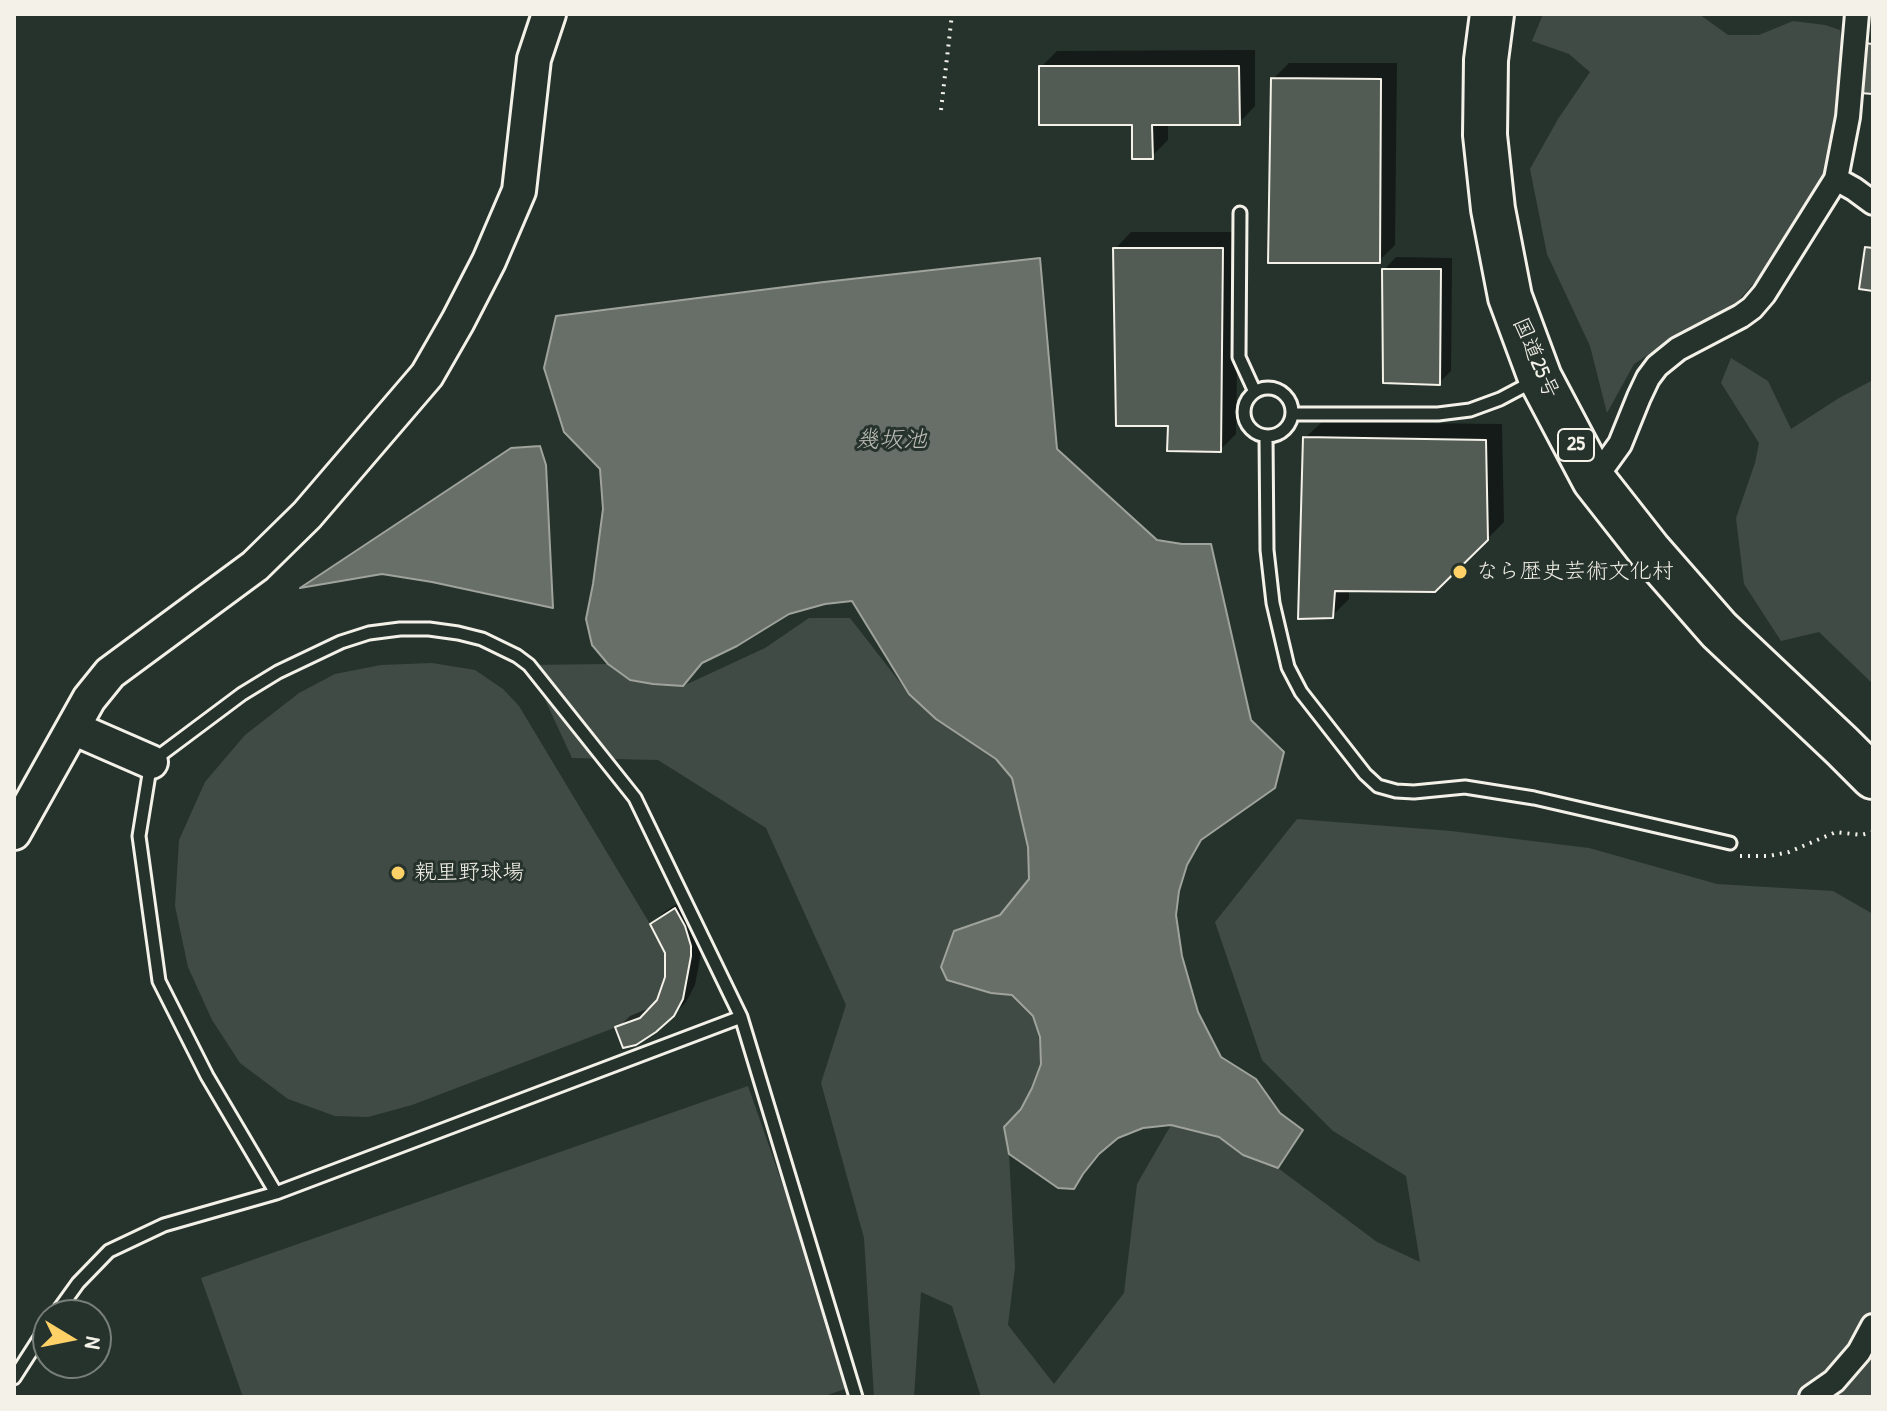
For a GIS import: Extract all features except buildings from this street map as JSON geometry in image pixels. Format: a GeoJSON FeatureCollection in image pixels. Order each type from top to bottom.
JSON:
{"type":"FeatureCollection","features":[{"type":"Feature","properties":{"kind":"highway","name":"国道25号"},"geometry":{"type":"LineString","coordinates":[[1492,14],[1486,60],[1485,135],[1493,209],[1510,297],[1540,378],[1594,480],[1649,550],[1719,630],[1873,777]]}},
{"type":"Feature","properties":{"kind":"street"},"geometry":{"type":"LineString","coordinates":[[14,833],[89,699],[110,673],[255,566],[307,515],[427,375],[489,261],[519,191],[534,59],[549,14]]}},
{"type":"Feature","properties":{"kind":"street"},"geometry":{"type":"LineString","coordinates":[[1594,480],[1620,444],[1648,378],[1657,366],[1678,349],[1752,308],[1764,294],[1836,179],[1848,117],[1857,14]]}},
{"type":"Feature","properties":{"kind":"street"},"geometry":{"type":"LineString","coordinates":[[1836,179],[1873,203]]}},
{"type":"Feature","properties":{"kind":"street"},"geometry":{"type":"LineString","coordinates":[[73,728],[151,762]]}},
{"type":"Feature","properties":{"kind":"street"},"geometry":{"type":"LineString","coordinates":[[1811,1397],[1834,1381],[1859,1352],[1873,1326]]}},
{"type":"Feature","properties":{"kind":"lane"},"geometry":{"type":"LineString","coordinates":[[1240,213],[1239,357],[1255,392]]}},
{"type":"Feature","properties":{"kind":"lane"},"geometry":{"type":"LineString","coordinates":[[1292,414],[1438,414],[1470,410],[1500,399],[1540,378]]}},
{"type":"Feature","properties":{"kind":"lane"},"geometry":{"type":"LineString","coordinates":[[1269,388],[1283,393],[1292,406],[1291,421],[1281,433],[1266,437],[1252,431],[1244,418],[1245,403],[1255,392],[1269,388]]}},
{"type":"Feature","properties":{"kind":"lane"},"geometry":{"type":"LineString","coordinates":[[1266,437],[1267,550],[1273,603],[1288,667],[1301,692],[1365,774],[1378,786],[1414,792],[1465,787],[1534,798],[1730,843]]}},
{"type":"Feature","properties":{"kind":"lane"},"geometry":{"type":"LineString","coordinates":[[276,1193],[207,1076],[159,981],[139,836],[151,762],[242,694],[278,672],[341,642],[369,633],[400,629],[429,629],[482,639],[529,665],[635,798],[741,1017],[856,1397]]}},
{"type":"Feature","properties":{"kind":"lane"},"geometry":{"type":"LineString","coordinates":[[66,1299],[109,1251],[164,1225],[276,1193],[741,1017]]}},
{"type":"Feature","properties":{"kind":"lane"},"geometry":{"type":"LineString","coordinates":[[14,1378],[32,1350]]}},
{"type":"Feature","properties":{"kind":"path"},"geometry":{"type":"LineString","coordinates":[[941,110],[952,14]]}},
{"type":"Feature","properties":{"kind":"path"},"geometry":{"type":"LineString","coordinates":[[1730,843],[1728,854],[1769,856],[1789,852],[1836,832],[1861,835],[1873,832]]}},
{"type":"Feature","properties":{"kind":"shaded area"},"geometry":{"type":"Polygon","coordinates":[[[1543,14],[1699,14],[1728,35],[1759,35],[1793,21],[1840,30],[1842,46],[1833,159],[1763,272],[1733,307],[1692,326],[1634,364],[1607,413],[1590,346],[1547,254],[1530,169],[1558,119],[1590,72],[1569,54],[1532,41],[1543,14]]]}},
{"type":"Feature","properties":{"kind":"shaded area"},"geometry":{"type":"Polygon","coordinates":[[[1731,358],[1768,381],[1791,429],[1873,380],[1873,684],[1819,632],[1781,641],[1744,584],[1736,518],[1759,443],[1721,383],[1731,358]]]}},
{"type":"Feature","properties":{"kind":"shaded area"},"geometry":{"type":"Polygon","coordinates":[[[809,618],[850,618],[909,694],[996,759],[1012,778],[1028,847],[1029,879],[1000,915],[984,922],[947,980],[991,993],[1012,995],[1033,1016],[1038,1031],[1041,1064],[1021,1109],[1004,1127],[1009,1154],[1015,1267],[1008,1325],[1054,1384],[1124,1293],[1137,1184],[1171,1125],[1219,1137],[1254,1159],[1278,1168],[1377,1242],[1420,1262],[1406,1176],[1333,1131],[1262,1060],[1215,922],[1297,819],[1451,831],[1589,848],[1717,884],[1833,891],[1873,914],[1873,1397],[981,1397],[952,1306],[921,1292],[914,1397],[874,1397],[864,1238],[821,1083],[846,1005],[766,828],[658,760],[572,758],[529,665],[608,664],[630,680],[683,686],[765,648],[809,618]]]}},
{"type":"Feature","properties":{"kind":"shaded area","name":"親里野球場"},"geometry":{"type":"Polygon","coordinates":[[[432,663],[475,670],[503,689],[519,706],[656,934],[665,953],[665,977],[657,1000],[640,1018],[412,1105],[368,1117],[335,1116],[288,1099],[240,1063],[212,1020],[188,967],[175,906],[179,840],[205,782],[245,735],[299,693],[335,674],[381,665],[432,663]]]}},
{"type":"Feature","properties":{"kind":"shaded area"},"geometry":{"type":"Polygon","coordinates":[[[748,1086],[853,1386],[822,1397],[243,1397],[201,1278],[748,1086]]]}},
{"type":"Feature","properties":{"kind":"water","name":"幾坂池"},"geometry":{"type":"Polygon","coordinates":[[[1040,258],[1057,449],[1157,540],[1211,544],[1251,720],[1284,752],[1275,788],[1201,840],[1187,865],[1176,915],[1182,956],[1198,1012],[1221,1057],[1256,1079],[1280,1113],[1303,1130],[1278,1168],[1243,1155],[1219,1137],[1171,1125],[1143,1128],[1118,1138],[1099,1154],[1074,1189],[1058,1188],[1009,1154],[1004,1127],[1021,1109],[1041,1064],[1040,1037],[1033,1016],[1012,995],[991,993],[947,980],[941,967],[954,931],[1000,915],[1029,879],[1028,847],[1012,778],[996,759],[936,719],[909,694],[852,601],[825,604],[789,614],[702,663],[683,686],[630,680],[608,664],[592,645],[586,619],[603,509],[600,469],[564,432],[544,368],[556,316],[1040,258]]]}},
{"type":"Feature","properties":{"kind":"water"},"geometry":{"type":"Polygon","coordinates":[[[540,446],[546,465],[553,608],[382,574],[300,588],[511,448],[540,446]]]}},
{"type":"Feature","properties":{"kind":"place","name":"なら歴史芸術文化村"},"geometry":{"type":"Point","coordinates":[1460,572]}},
{"type":"Feature","properties":{"kind":"place","name":"親里野球場"},"geometry":{"type":"Point","coordinates":[398,873]}}]}
